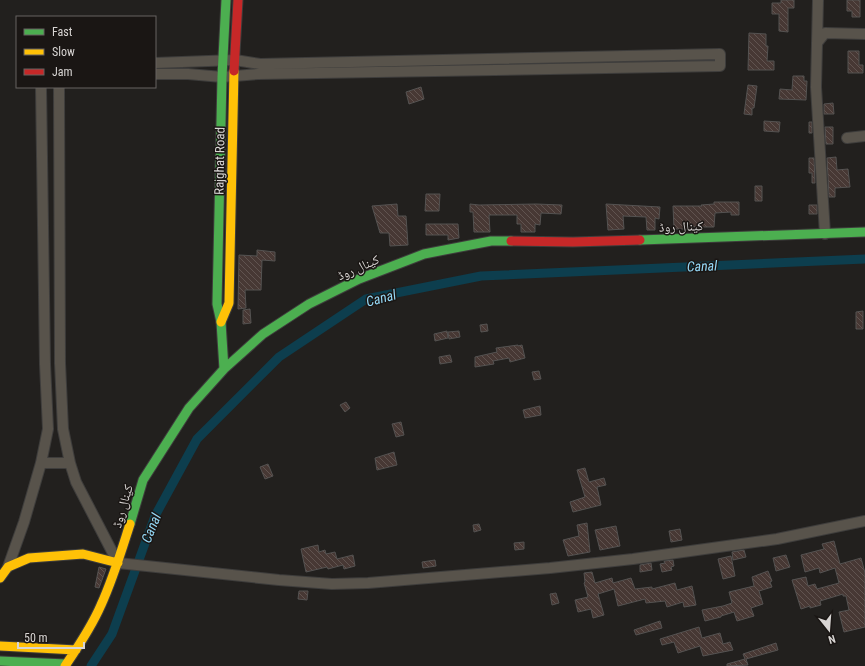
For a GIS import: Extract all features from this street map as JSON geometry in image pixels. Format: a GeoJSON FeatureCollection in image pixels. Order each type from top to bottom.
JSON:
{"type":"FeatureCollection","features":[{"type":"Feature","properties":{"kind":"street","name":"Rajghat Road"},"geometry":{"type":"LineString","coordinates":[[224,368],[221,322],[217,304],[222,77],[226,0]]}},
{"type":"Feature","properties":{"kind":"street","name":"Rajghat Road"},"geometry":{"type":"LineString","coordinates":[[221,322],[229,303],[234,76],[238,0]]}},
{"type":"Feature","properties":{"kind":"street"},"geometry":{"type":"LineString","coordinates":[[818,0],[816,94],[825,234]]}},
{"type":"Feature","properties":{"kind":"street"},"geometry":{"type":"LineString","coordinates":[[817,43],[825,33],[865,34]]}},
{"type":"Feature","properties":{"kind":"street"},"geometry":{"type":"LineString","coordinates":[[156,63],[235,60],[260,64],[720,54],[720,66],[258,74],[222,77],[188,74],[156,74]]}},
{"type":"Feature","properties":{"kind":"street"},"geometry":{"type":"LineString","coordinates":[[562,57],[562,69]]}},
{"type":"Feature","properties":{"kind":"street"},"geometry":{"type":"LineString","coordinates":[[580,57],[580,69]]}},
{"type":"Feature","properties":{"kind":"street"},"geometry":{"type":"LineString","coordinates":[[287,63],[288,74]]}},
{"type":"Feature","properties":{"kind":"street"},"geometry":{"type":"LineString","coordinates":[[0,578],[8,567],[24,522],[41,463],[48,429],[45,364],[41,88]]}},
{"type":"Feature","properties":{"kind":"street"},"geometry":{"type":"LineString","coordinates":[[59,88],[60,363],[63,429],[70,463],[76,482],[123,564]]}},
{"type":"Feature","properties":{"kind":"street"},"geometry":{"type":"LineString","coordinates":[[847,138],[865,136]]}},
{"type":"Feature","properties":{"kind":"street","name":"کینال روڈ"},"geometry":{"type":"LineString","coordinates":[[65,665],[76,650],[123,564],[143,480],[189,408],[224,368],[263,334],[309,304],[359,279],[424,254],[491,241],[573,242],[865,232]]}},
{"type":"Feature","properties":{"kind":"street"},"geometry":{"type":"LineString","coordinates":[[45,364],[47,358],[52,356],[58,358],[60,363]]}},
{"type":"Feature","properties":{"kind":"street"},"geometry":{"type":"LineString","coordinates":[[48,429],[63,429]]}},
{"type":"Feature","properties":{"kind":"street"},"geometry":{"type":"LineString","coordinates":[[41,463],[70,463]]}},
{"type":"Feature","properties":{"kind":"street"},"geometry":{"type":"LineString","coordinates":[[8,567],[29,558],[83,554],[123,564],[160,569],[187,570],[278,580],[332,584],[368,583],[550,568],[633,559],[777,538],[865,521]]}},
{"type":"Feature","properties":{"kind":"street"},"geometry":{"type":"LineString","coordinates":[[0,646],[76,650]]}},
{"type":"Feature","properties":{"kind":"street"},"geometry":{"type":"LineString","coordinates":[[0,661],[65,665]]}},
{"type":"Feature","properties":{"kind":"building"},"geometry":{"type":"Polygon","coordinates":[[[781,0],[794,0],[794,8],[788,8],[788,32],[779,31],[779,14],[772,14],[772,3],[781,3],[781,0]]]}},
{"type":"Feature","properties":{"kind":"building"},"geometry":{"type":"Polygon","coordinates":[[[847,0],[860,0],[860,17],[852,17],[852,11],[847,11],[847,0]]]}},
{"type":"Feature","properties":{"kind":"building"},"geometry":{"type":"Polygon","coordinates":[[[749,33],[766,34],[766,46],[768,46],[767,61],[774,61],[774,70],[748,70],[749,33]]]}},
{"type":"Feature","properties":{"kind":"building"},"geometry":{"type":"Polygon","coordinates":[[[848,51],[859,51],[859,65],[863,65],[863,73],[848,73],[848,51]]]}},
{"type":"Feature","properties":{"kind":"building"},"geometry":{"type":"Polygon","coordinates":[[[793,76],[804,76],[804,81],[807,81],[806,100],[779,99],[780,89],[792,90],[793,76]]]}},
{"type":"Feature","properties":{"kind":"building"},"geometry":{"type":"Polygon","coordinates":[[[748,85],[757,86],[752,115],[744,114],[748,85]]]}},
{"type":"Feature","properties":{"kind":"building"},"geometry":{"type":"Polygon","coordinates":[[[421,87],[424,99],[409,104],[406,92],[421,87]]]}},
{"type":"Feature","properties":{"kind":"building"},"geometry":{"type":"Polygon","coordinates":[[[833,103],[834,114],[824,114],[824,104],[833,103]]]}},
{"type":"Feature","properties":{"kind":"building"},"geometry":{"type":"Polygon","coordinates":[[[764,121],[780,122],[779,132],[764,131],[764,121]]]}},
{"type":"Feature","properties":{"kind":"building"},"geometry":{"type":"Polygon","coordinates":[[[809,122],[812,122],[812,133],[809,133],[809,122]]]}},
{"type":"Feature","properties":{"kind":"building"},"geometry":{"type":"Polygon","coordinates":[[[825,127],[833,127],[833,144],[826,144],[825,127]]]}},
{"type":"Feature","properties":{"kind":"building"},"geometry":{"type":"Polygon","coordinates":[[[836,157],[837,170],[848,169],[850,187],[835,188],[835,197],[829,197],[827,158],[836,157]]]}},
{"type":"Feature","properties":{"kind":"building"},"geometry":{"type":"Polygon","coordinates":[[[809,158],[814,158],[815,183],[812,183],[812,173],[809,173],[809,158]]]}},
{"type":"Feature","properties":{"kind":"building"},"geometry":{"type":"Polygon","coordinates":[[[755,186],[762,186],[762,201],[755,201],[755,186]]]}},
{"type":"Feature","properties":{"kind":"building"},"geometry":{"type":"Polygon","coordinates":[[[426,194],[440,194],[439,211],[425,211],[426,194]]]}},
{"type":"Feature","properties":{"kind":"building"},"geometry":{"type":"Polygon","coordinates":[[[714,202],[739,202],[739,215],[731,215],[731,212],[715,213],[714,227],[687,227],[687,229],[674,229],[673,206],[702,206],[701,205],[714,204],[714,202]]]}},
{"type":"Feature","properties":{"kind":"building"},"geometry":{"type":"Polygon","coordinates":[[[397,204],[398,216],[406,216],[408,245],[390,246],[389,233],[380,233],[372,206],[397,204]]]}},
{"type":"Feature","properties":{"kind":"building"},"geometry":{"type":"Polygon","coordinates":[[[470,204],[562,205],[561,214],[541,213],[540,225],[535,224],[535,232],[521,232],[521,224],[517,224],[517,215],[489,215],[490,232],[474,232],[473,212],[470,212],[470,204]]]}},
{"type":"Feature","properties":{"kind":"building"},"geometry":{"type":"Polygon","coordinates":[[[606,204],[660,207],[659,219],[655,218],[655,230],[647,230],[646,217],[623,216],[624,229],[608,230],[606,204]]]}},
{"type":"Feature","properties":{"kind":"building"},"geometry":{"type":"Polygon","coordinates":[[[809,205],[817,205],[817,214],[809,214],[809,205]]]}},
{"type":"Feature","properties":{"kind":"building"},"geometry":{"type":"Polygon","coordinates":[[[426,224],[458,224],[459,238],[448,240],[448,235],[426,235],[426,224]]]}},
{"type":"Feature","properties":{"kind":"building"},"geometry":{"type":"Polygon","coordinates":[[[257,250],[275,252],[275,261],[262,260],[261,290],[245,290],[246,308],[238,309],[239,255],[257,256],[257,250]]]}},
{"type":"Feature","properties":{"kind":"building"},"geometry":{"type":"Polygon","coordinates":[[[250,309],[251,323],[243,324],[243,310],[250,309]]]}},
{"type":"Feature","properties":{"kind":"building"},"geometry":{"type":"Polygon","coordinates":[[[863,311],[863,329],[856,329],[856,312],[863,311]]]}},
{"type":"Feature","properties":{"kind":"building"},"geometry":{"type":"Polygon","coordinates":[[[487,324],[488,331],[481,332],[480,325],[487,324]]]}},
{"type":"Feature","properties":{"kind":"building"},"geometry":{"type":"Polygon","coordinates":[[[447,331],[448,338],[435,341],[434,334],[447,331]]]}},
{"type":"Feature","properties":{"kind":"building"},"geometry":{"type":"Polygon","coordinates":[[[459,331],[460,337],[449,339],[448,332],[459,331]]]}},
{"type":"Feature","properties":{"kind":"building"},"geometry":{"type":"Polygon","coordinates":[[[522,345],[525,358],[510,362],[509,358],[493,361],[494,364],[475,367],[475,357],[497,352],[496,348],[522,345]]]}},
{"type":"Feature","properties":{"kind":"building"},"geometry":{"type":"Polygon","coordinates":[[[450,355],[452,362],[440,364],[439,357],[450,355]]]}},
{"type":"Feature","properties":{"kind":"building"},"geometry":{"type":"Polygon","coordinates":[[[539,371],[541,379],[534,380],[532,372],[539,371]]]}},
{"type":"Feature","properties":{"kind":"building"},"geometry":{"type":"Polygon","coordinates":[[[346,402],[350,408],[345,412],[340,405],[346,402]]]}},
{"type":"Feature","properties":{"kind":"building"},"geometry":{"type":"Polygon","coordinates":[[[540,406],[541,415],[525,418],[523,410],[540,406]]]}},
{"type":"Feature","properties":{"kind":"building"},"geometry":{"type":"Polygon","coordinates":[[[401,422],[404,435],[396,437],[392,424],[401,422]]]}},
{"type":"Feature","properties":{"kind":"building"},"geometry":{"type":"Polygon","coordinates":[[[394,452],[397,465],[377,470],[375,458],[394,452]]]}},
{"type":"Feature","properties":{"kind":"building"},"geometry":{"type":"Polygon","coordinates":[[[268,464],[273,476],[265,479],[260,467],[268,464]]]}},
{"type":"Feature","properties":{"kind":"building"},"geometry":{"type":"Polygon","coordinates":[[[585,468],[589,482],[604,478],[606,485],[597,487],[601,505],[573,512],[570,502],[585,497],[577,470],[585,468]]]}},
{"type":"Feature","properties":{"kind":"building"},"geometry":{"type":"Polygon","coordinates":[[[587,523],[590,552],[568,556],[563,540],[579,536],[577,525],[587,523]]]}},
{"type":"Feature","properties":{"kind":"building"},"geometry":{"type":"Polygon","coordinates":[[[479,524],[481,530],[474,532],[473,525],[479,524]]]}},
{"type":"Feature","properties":{"kind":"building"},"geometry":{"type":"Polygon","coordinates":[[[616,526],[620,546],[600,550],[595,530],[616,526]]]}},
{"type":"Feature","properties":{"kind":"building"},"geometry":{"type":"Polygon","coordinates":[[[680,529],[682,540],[671,542],[669,531],[680,529]]]}},
{"type":"Feature","properties":{"kind":"building"},"geometry":{"type":"Polygon","coordinates":[[[834,541],[840,564],[861,558],[865,573],[865,627],[844,632],[839,612],[849,610],[846,596],[843,596],[843,594],[820,601],[821,605],[801,609],[792,580],[806,577],[808,586],[815,584],[817,589],[839,583],[835,568],[820,573],[819,568],[805,572],[801,555],[824,549],[822,544],[834,541]]]}},
{"type":"Feature","properties":{"kind":"building"},"geometry":{"type":"Polygon","coordinates":[[[524,542],[524,549],[515,550],[514,543],[524,542]]]}},
{"type":"Feature","properties":{"kind":"building"},"geometry":{"type":"Polygon","coordinates":[[[318,545],[319,552],[325,550],[326,554],[335,552],[337,559],[353,555],[355,566],[344,569],[343,565],[306,572],[301,549],[318,545]]]}},
{"type":"Feature","properties":{"kind":"building"},"geometry":{"type":"Polygon","coordinates":[[[744,550],[746,557],[733,560],[732,552],[744,550]]]}},
{"type":"Feature","properties":{"kind":"building"},"geometry":{"type":"Polygon","coordinates":[[[786,555],[790,567],[776,571],[773,558],[786,555]]]}},
{"type":"Feature","properties":{"kind":"building"},"geometry":{"type":"Polygon","coordinates":[[[731,556],[735,576],[723,579],[718,559],[731,556]]]}},
{"type":"Feature","properties":{"kind":"building"},"geometry":{"type":"Polygon","coordinates":[[[435,560],[436,566],[423,568],[422,562],[435,560]]]}},
{"type":"Feature","properties":{"kind":"building"},"geometry":{"type":"Polygon","coordinates":[[[673,560],[674,566],[671,567],[672,570],[662,572],[660,564],[665,563],[664,561],[673,560]]]}},
{"type":"Feature","properties":{"kind":"building"},"geometry":{"type":"Polygon","coordinates":[[[651,563],[652,570],[640,572],[640,565],[651,563]]]}},
{"type":"Feature","properties":{"kind":"building"},"geometry":{"type":"Polygon","coordinates":[[[99,567],[106,569],[99,588],[95,587],[99,567]]]}},
{"type":"Feature","properties":{"kind":"building"},"geometry":{"type":"Polygon","coordinates":[[[768,571],[772,581],[770,582],[772,587],[759,591],[763,604],[751,608],[754,616],[737,621],[734,612],[705,621],[702,610],[732,603],[729,592],[754,586],[752,577],[768,571]]]}},
{"type":"Feature","properties":{"kind":"building"},"geometry":{"type":"Polygon","coordinates":[[[592,572],[595,583],[612,578],[613,583],[631,578],[635,589],[652,587],[652,589],[675,583],[677,590],[692,586],[696,605],[684,607],[683,602],[667,607],[665,601],[646,603],[645,599],[618,606],[614,589],[598,594],[604,615],[593,618],[591,609],[578,612],[575,600],[588,597],[584,583],[584,573],[592,572]]]}},
{"type":"Feature","properties":{"kind":"building"},"geometry":{"type":"Polygon","coordinates":[[[299,591],[308,591],[307,600],[298,599],[299,591]]]}},
{"type":"Feature","properties":{"kind":"building"},"geometry":{"type":"Polygon","coordinates":[[[556,593],[559,603],[552,605],[550,594],[556,593]]]}},
{"type":"Feature","properties":{"kind":"building"},"geometry":{"type":"Polygon","coordinates":[[[660,621],[662,628],[636,635],[634,630],[660,621]]]}},
{"type":"Feature","properties":{"kind":"building"},"geometry":{"type":"Polygon","coordinates":[[[699,627],[702,638],[720,633],[723,644],[730,642],[733,650],[703,656],[700,646],[678,653],[674,642],[662,645],[660,639],[699,627]]]}},
{"type":"Feature","properties":{"kind":"building"},"geometry":{"type":"Polygon","coordinates":[[[776,643],[778,650],[746,659],[748,665],[727,666],[727,664],[745,659],[743,654],[776,643]]]}},
{"type":"Feature","properties":{"kind":"waterway","name":"Canal"},"geometry":{"type":"LineString","coordinates":[[91,666],[112,634],[155,516],[197,439],[279,357],[366,299],[481,276],[865,259]]}},
{"type":"Feature","properties":{"kind":"traffic: fast"},"geometry":{"type":"LineString","coordinates":[[224,369],[221,322],[217,304],[222,77],[226,0]]}},
{"type":"Feature","properties":{"kind":"traffic: fast"},"geometry":{"type":"LineString","coordinates":[[640,240],[865,232]]}},
{"type":"Feature","properties":{"kind":"traffic: fast"},"geometry":{"type":"LineString","coordinates":[[130,524],[143,480],[189,408],[224,369],[263,334],[309,304],[359,279],[424,254],[491,241],[511,241]]}},
{"type":"Feature","properties":{"kind":"traffic: fast"},"geometry":{"type":"LineString","coordinates":[[0,661],[66,664]]}},
{"type":"Feature","properties":{"kind":"traffic: slow"},"geometry":{"type":"LineString","coordinates":[[221,322],[229,303],[234,71]]}},
{"type":"Feature","properties":{"kind":"traffic: slow"},"geometry":{"type":"LineString","coordinates":[[65,666],[97,613],[113,575],[130,524]]}},
{"type":"Feature","properties":{"kind":"traffic: slow"},"geometry":{"type":"LineString","coordinates":[[0,578],[8,567],[29,558],[83,554],[118,563]]}},
{"type":"Feature","properties":{"kind":"traffic: slow"},"geometry":{"type":"LineString","coordinates":[[0,646],[76,650]]}},
{"type":"Feature","properties":{"kind":"traffic: jam"},"geometry":{"type":"LineString","coordinates":[[234,71],[238,0]]}},
{"type":"Feature","properties":{"kind":"traffic: jam"},"geometry":{"type":"LineString","coordinates":[[511,241],[573,242],[640,240]]}}]}
